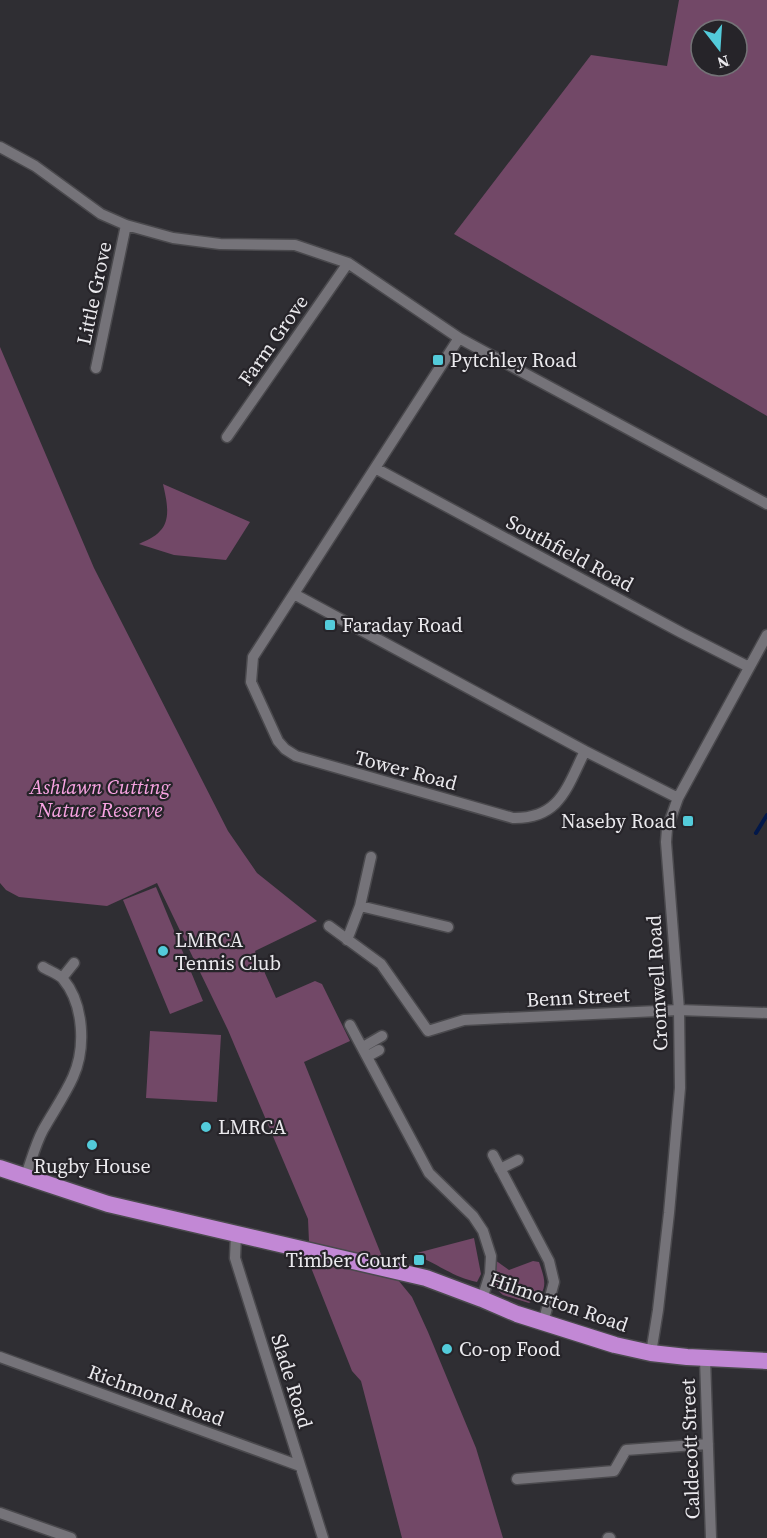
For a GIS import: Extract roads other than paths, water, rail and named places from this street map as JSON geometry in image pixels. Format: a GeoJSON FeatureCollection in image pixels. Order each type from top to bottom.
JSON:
{"type":"FeatureCollection","features":[{"type":"Feature","properties":{"kind":"highway","name":"Hilmorton Road"},"geometry":{"type":"LineString","coordinates":[[0,1168],[108,1204],[297,1250],[404,1273],[482,1299],[543,1323],[615,1346],[705,1359],[767,1361]]}},
{"type":"Feature","properties":{"kind":"street"},"geometry":{"type":"LineString","coordinates":[[0,147],[34,166],[101,214],[126,225],[173,238],[220,244],[295,245],[348,263],[459,338],[767,504]]}},
{"type":"Feature","properties":{"kind":"street","name":"Little Grove"},"geometry":{"type":"LineString","coordinates":[[96,368],[126,225]]}},
{"type":"Feature","properties":{"kind":"street","name":"Farm Grove"},"geometry":{"type":"LineString","coordinates":[[227,437],[348,263]]}},
{"type":"Feature","properties":{"kind":"street"},"geometry":{"type":"LineString","coordinates":[[459,338],[294,594],[585,751],[678,798]]}},
{"type":"Feature","properties":{"kind":"street","name":"Southfield Road"},"geometry":{"type":"LineString","coordinates":[[375,468],[749,667]]}},
{"type":"Feature","properties":{"kind":"street","name":"Tower Road"},"geometry":{"type":"LineString","coordinates":[[294,594],[253,657],[251,682],[279,741],[285,749],[309,762],[513,818],[530,818],[541,814],[559,800],[585,751]]}},
{"type":"Feature","properties":{"kind":"street","name":"Cromwell Road"},"geometry":{"type":"LineString","coordinates":[[651,1353],[669,1212],[680,1088],[679,1010],[666,842],[668,829],[678,798],[767,635]]}},
{"type":"Feature","properties":{"kind":"street"},"geometry":{"type":"LineString","coordinates":[[329,926],[347,940],[360,906],[371,857]]}},
{"type":"Feature","properties":{"kind":"street"},"geometry":{"type":"LineString","coordinates":[[360,906],[448,927]]}},
{"type":"Feature","properties":{"kind":"street","name":"Benn Street"},"geometry":{"type":"LineString","coordinates":[[347,940],[381,964],[428,1031],[464,1020],[679,1010],[767,1013]]}},
{"type":"Feature","properties":{"kind":"street"},"geometry":{"type":"LineString","coordinates":[[62,978],[74,963]]}},
{"type":"Feature","properties":{"kind":"street"},"geometry":{"type":"LineString","coordinates":[[25,1178],[42,1131],[66,1090],[79,1060],[82,1037],[81,1023],[74,998],[62,978],[43,967]]}},
{"type":"Feature","properties":{"kind":"street"},"geometry":{"type":"LineString","coordinates":[[350,1025],[429,1173],[473,1216],[483,1232],[491,1256],[490,1274],[482,1299]]}},
{"type":"Feature","properties":{"kind":"street"},"geometry":{"type":"LineString","coordinates":[[365,1051],[382,1036]]}},
{"type":"Feature","properties":{"kind":"street"},"geometry":{"type":"LineString","coordinates":[[365,1051],[379,1050]]}},
{"type":"Feature","properties":{"kind":"street"},"geometry":{"type":"LineString","coordinates":[[493,1155],[549,1261],[554,1282],[543,1323]]}},
{"type":"Feature","properties":{"kind":"street"},"geometry":{"type":"LineString","coordinates":[[500,1169],[518,1160]]}},
{"type":"Feature","properties":{"kind":"street","name":"Slade Road"},"geometry":{"type":"LineString","coordinates":[[236,1234],[235,1258],[323,1538]]}},
{"type":"Feature","properties":{"kind":"street","name":"Richmond Road"},"geometry":{"type":"LineString","coordinates":[[0,1357],[300,1467]]}},
{"type":"Feature","properties":{"kind":"street","name":"Caldecott Street"},"geometry":{"type":"LineString","coordinates":[[705,1359],[711,1538]]}},
{"type":"Feature","properties":{"kind":"street"},"geometry":{"type":"LineString","coordinates":[[517,1479],[614,1471],[626,1450],[708,1444]]}},
{"type":"Feature","properties":{"kind":"street"},"geometry":{"type":"LineString","coordinates":[[0,1513],[71,1538]]}},
{"type":"Feature","properties":{"kind":"waterway"},"geometry":{"type":"LineString","coordinates":[[756,833],[767,815]]}},
{"type":"Feature","properties":{"kind":"place","name":"Pytchley Road"},"geometry":{"type":"Point","coordinates":[438,360]}},
{"type":"Feature","properties":{"kind":"place","name":"Faraday Road"},"geometry":{"type":"Point","coordinates":[330,625]}},
{"type":"Feature","properties":{"kind":"place","name":"Naseby Road"},"geometry":{"type":"Point","coordinates":[688,821]}},
{"type":"Feature","properties":{"kind":"place","name":"LMRCA Tennis Club"},"geometry":{"type":"Point","coordinates":[163,951]}},
{"type":"Feature","properties":{"kind":"place","name":"LMRCA"},"geometry":{"type":"Point","coordinates":[206,1127]}},
{"type":"Feature","properties":{"kind":"place","name":"Rugby House"},"geometry":{"type":"Point","coordinates":[92,1145]}},
{"type":"Feature","properties":{"kind":"place","name":"Timber Court"},"geometry":{"type":"Point","coordinates":[419,1260]}},
{"type":"Feature","properties":{"kind":"place","name":"Co-op Food"},"geometry":{"type":"Point","coordinates":[447,1349]}},
{"type":"Feature","properties":{"kind":"park label","name":"Ashlawn Cutting Nature Reserve"},"geometry":{"type":"Point","coordinates":[100,798]}}]}
